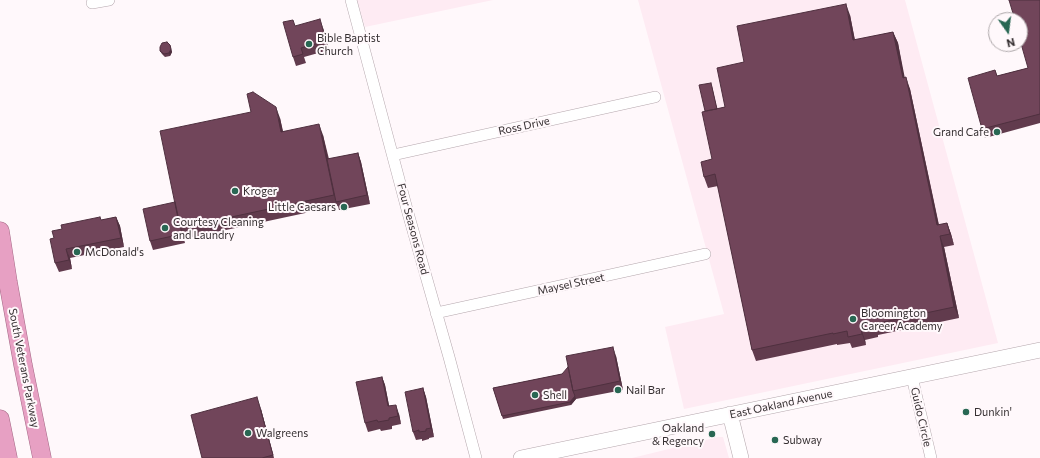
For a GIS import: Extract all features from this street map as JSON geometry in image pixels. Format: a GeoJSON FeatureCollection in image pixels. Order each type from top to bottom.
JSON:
{"type":"FeatureCollection","features":[{"type":"Feature","properties":{"kind":"highway","name":"South Veterans Parkway"},"geometry":{"type":"LineString","coordinates":[[0,231],[21,358],[42,458]]}},
{"type":"Feature","properties":{"kind":"highway"},"geometry":{"type":"LineString","coordinates":[[0,419],[8,458]]}},
{"type":"Feature","properties":{"kind":"main road","name":"East Oakland Avenue"},"geometry":{"type":"LineString","coordinates":[[521,458],[1040,350]]}},
{"type":"Feature","properties":{"kind":"main road"},"geometry":{"type":"LineString","coordinates":[[730,414],[741,458]]}},
{"type":"Feature","properties":{"kind":"street"},"geometry":{"type":"LineString","coordinates":[[92,3],[109,0]]}},
{"type":"Feature","properties":{"kind":"street","name":"Four Seasons Road"},"geometry":{"type":"LineString","coordinates":[[351,0],[476,458]]}},
{"type":"Feature","properties":{"kind":"street","name":"Ross Drive"},"geometry":{"type":"LineString","coordinates":[[393,155],[655,97]]}},
{"type":"Feature","properties":{"kind":"street","name":"Maysel Street"},"geometry":{"type":"LineString","coordinates":[[436,313],[705,254]]}},
{"type":"Feature","properties":{"kind":"street","name":"Guido Circle"},"geometry":{"type":"LineString","coordinates":[[912,377],[931,458]]}},
{"type":"Feature","properties":{"kind":"shaded area"},"geometry":{"type":"Polygon","coordinates":[[[357,0],[493,0],[365,27],[357,0]]]}},
{"type":"Feature","properties":{"kind":"shaded area"},"geometry":{"type":"Polygon","coordinates":[[[638,0],[905,0],[998,343],[684,409],[665,327],[724,314],[638,0]]]}},
{"type":"Feature","properties":{"kind":"shaded area"},"geometry":{"type":"Polygon","coordinates":[[[723,437],[729,458],[632,458],[723,437]]]}},
{"type":"Feature","properties":{"kind":"building"},"geometry":{"type":"Polygon","coordinates":[[[1009,0],[1040,0],[1040,114],[982,129],[968,78],[995,70],[997,76],[1028,68],[1023,52],[1028,52],[1028,12],[1013,12],[1009,0]]]}},
{"type":"Feature","properties":{"kind":"building"},"geometry":{"type":"Polygon","coordinates":[[[846,4],[853,40],[893,32],[903,78],[906,77],[937,225],[947,223],[950,234],[940,236],[954,307],[874,324],[874,326],[861,329],[862,334],[848,337],[847,331],[752,350],[715,174],[704,177],[701,162],[712,159],[702,112],[725,107],[717,68],[744,62],[737,26],[846,4]]]}},
{"type":"Feature","properties":{"kind":"building","name":"Bible Baptist Church"},"geometry":{"type":"Polygon","coordinates":[[[320,19],[326,41],[301,48],[303,54],[293,57],[283,22],[293,20],[295,26],[320,19]]]}},
{"type":"Feature","properties":{"kind":"building"},"geometry":{"type":"Polygon","coordinates":[[[167,42],[171,49],[169,53],[164,54],[160,51],[160,47],[162,43],[167,42]]]}},
{"type":"Feature","properties":{"kind":"building"},"geometry":{"type":"Polygon","coordinates":[[[711,83],[717,109],[705,111],[699,85],[711,83]]]}},
{"type":"Feature","properties":{"kind":"building","name":"Kroger"},"geometry":{"type":"Polygon","coordinates":[[[253,92],[276,107],[281,132],[319,124],[334,195],[180,228],[160,131],[251,112],[247,94],[253,92]]]}},
{"type":"Feature","properties":{"kind":"building"},"geometry":{"type":"Polygon","coordinates":[[[358,153],[367,195],[336,202],[327,159],[358,153]]]}},
{"type":"Feature","properties":{"kind":"building","name":"Courtesy Cleaning and Laundry"},"geometry":{"type":"Polygon","coordinates":[[[175,202],[182,234],[150,241],[143,209],[175,202]]]}},
{"type":"Feature","properties":{"kind":"building","name":"McDonald's"},"geometry":{"type":"Polygon","coordinates":[[[100,217],[101,220],[116,217],[121,238],[66,249],[69,260],[55,263],[50,239],[54,238],[52,231],[62,229],[61,225],[100,217]]]}},
{"type":"Feature","properties":{"kind":"building"},"geometry":{"type":"Polygon","coordinates":[[[613,347],[620,381],[573,391],[566,356],[613,347]]]}},
{"type":"Feature","properties":{"kind":"building","name":"Shell"},"geometry":{"type":"Polygon","coordinates":[[[568,367],[575,396],[570,402],[502,416],[493,388],[562,374],[568,367]]]}},
{"type":"Feature","properties":{"kind":"building"},"geometry":{"type":"Polygon","coordinates":[[[382,377],[388,406],[396,405],[398,416],[389,418],[389,420],[378,422],[377,420],[365,423],[356,382],[382,377]]]}},
{"type":"Feature","properties":{"kind":"building"},"geometry":{"type":"Polygon","coordinates":[[[423,388],[431,428],[426,429],[426,431],[419,432],[419,430],[413,432],[405,392],[423,388]]]}},
{"type":"Feature","properties":{"kind":"building","name":"Walgreens"},"geometry":{"type":"Polygon","coordinates":[[[257,397],[273,455],[262,458],[202,458],[191,415],[257,397]]]}},
{"type":"Feature","properties":{"kind":"place","name":"Bible Baptist Church"},"geometry":{"type":"Point","coordinates":[309,44]}},
{"type":"Feature","properties":{"kind":"place","name":"Grand Cafe"},"geometry":{"type":"Point","coordinates":[997,132]}},
{"type":"Feature","properties":{"kind":"place","name":"Kroger"},"geometry":{"type":"Point","coordinates":[235,191]}},
{"type":"Feature","properties":{"kind":"place","name":"Little Caesars"},"geometry":{"type":"Point","coordinates":[344,207]}},
{"type":"Feature","properties":{"kind":"place","name":"Courtesy Cleaning and Laundry"},"geometry":{"type":"Point","coordinates":[165,228]}},
{"type":"Feature","properties":{"kind":"place","name":"McDonald's"},"geometry":{"type":"Point","coordinates":[77,252]}},
{"type":"Feature","properties":{"kind":"place","name":"Bloomington Career Academy"},"geometry":{"type":"Point","coordinates":[853,319]}},
{"type":"Feature","properties":{"kind":"place","name":"Nail Bar"},"geometry":{"type":"Point","coordinates":[618,390]}},
{"type":"Feature","properties":{"kind":"place","name":"Shell"},"geometry":{"type":"Point","coordinates":[535,395]}},
{"type":"Feature","properties":{"kind":"place","name":"Dunkin'"},"geometry":{"type":"Point","coordinates":[966,412]}},
{"type":"Feature","properties":{"kind":"place","name":"Walgreens"},"geometry":{"type":"Point","coordinates":[248,433]}},
{"type":"Feature","properties":{"kind":"place","name":"Oakland & Regency"},"geometry":{"type":"Point","coordinates":[712,434]}},
{"type":"Feature","properties":{"kind":"place","name":"Subway"},"geometry":{"type":"Point","coordinates":[775,440]}}]}
